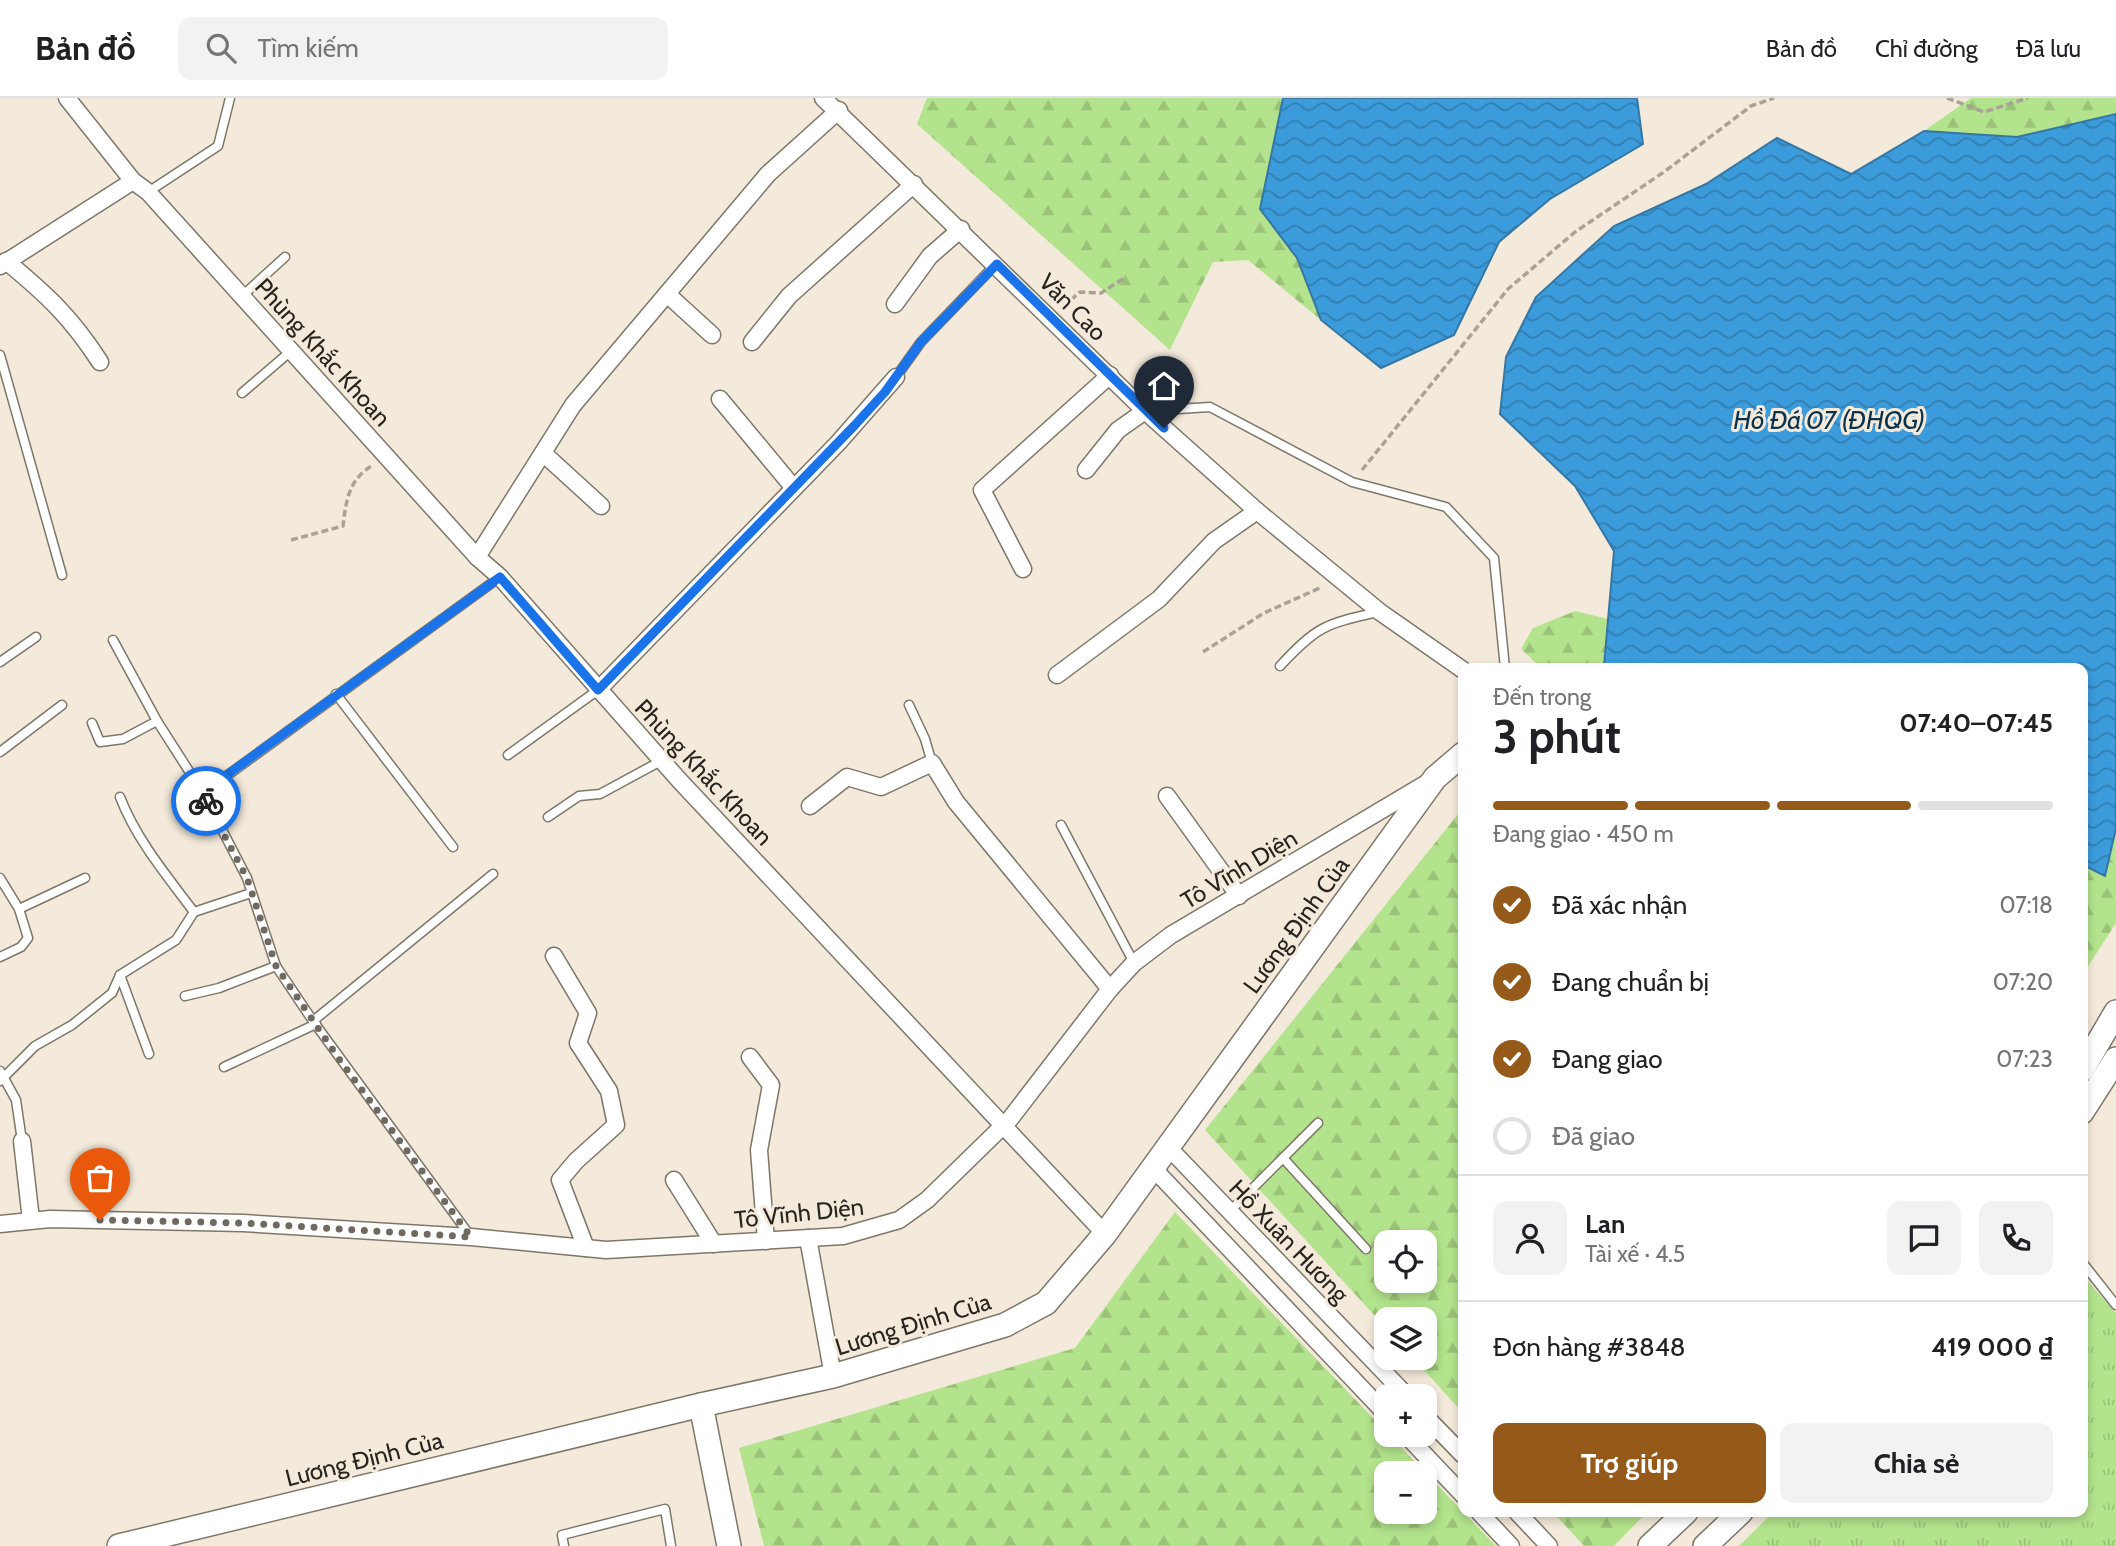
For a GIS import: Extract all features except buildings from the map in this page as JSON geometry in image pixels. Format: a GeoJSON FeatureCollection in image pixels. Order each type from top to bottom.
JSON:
{"type":"FeatureCollection","features":[{"type":"Feature","properties":{"kind":"street","name":"Phùng Khắc Khoan"},"geometry":{"type":"LineString","coordinates":[[67,98],[133,181],[148,192],[477,557],[500,577],[662,761],[1105,1234]]}},
{"type":"Feature","properties":{"kind":"street","name":"Văn Cao"},"geometry":{"type":"LineString","coordinates":[[823,98],[839,110],[1145,411],[1257,511],[1380,611],[1458,666]]}},
{"type":"Feature","properties":{"kind":"street"},"geometry":{"type":"LineString","coordinates":[[477,557],[572,405],[768,174],[839,110]]}},
{"type":"Feature","properties":{"kind":"street"},"geometry":{"type":"LineString","coordinates":[[100,362],[75,323],[51,298],[3,263],[133,181]]}},
{"type":"Feature","properties":{"kind":"street"},"geometry":{"type":"LineString","coordinates":[[752,342],[789,296],[915,184]]}},
{"type":"Feature","properties":{"kind":"street"},"geometry":{"type":"LineString","coordinates":[[895,304],[930,256],[961,229]]}},
{"type":"Feature","properties":{"kind":"street"},"geometry":{"type":"LineString","coordinates":[[667,294],[712,335]]}},
{"type":"Feature","properties":{"kind":"street"},"geometry":{"type":"LineString","coordinates":[[1023,569],[982,489],[1110,375]]}},
{"type":"Feature","properties":{"kind":"street"},"geometry":{"type":"LineString","coordinates":[[598,690],[857,423],[896,377]]}},
{"type":"Feature","properties":{"kind":"street"},"geometry":{"type":"LineString","coordinates":[[720,399],[793,487]]}},
{"type":"Feature","properties":{"kind":"street"},"geometry":{"type":"LineString","coordinates":[[1086,470],[1118,430],[1145,411]]}},
{"type":"Feature","properties":{"kind":"street"},"geometry":{"type":"LineString","coordinates":[[543,453],[601,506]]}},
{"type":"Feature","properties":{"kind":"street"},"geometry":{"type":"LineString","coordinates":[[1057,675],[1159,599],[1214,541],[1257,511]]}},
{"type":"Feature","properties":{"kind":"street","name":"Lương Định Của"},"geometry":{"type":"LineString","coordinates":[[119,1546],[701,1405],[833,1376],[1005,1325],[1046,1303],[1105,1234],[1435,778],[1458,758]]}},
{"type":"Feature","properties":{"kind":"street"},"geometry":{"type":"LineString","coordinates":[[810,806],[847,777],[881,787],[932,763],[956,802],[1110,989]]}},
{"type":"Feature","properties":{"kind":"street","name":"Tô Vĩnh Diện"},"geometry":{"type":"LineString","coordinates":[[0,1224],[31,1220],[243,1223],[471,1237],[586,1248],[766,1241],[872,1230],[899,1220],[927,1200],[1003,1126],[1110,989],[1134,963],[1171,935],[1435,778]]}},
{"type":"Feature","properties":{"kind":"street"},"geometry":{"type":"LineString","coordinates":[[1167,796],[1239,896]]}},
{"type":"Feature","properties":{"kind":"street"},"geometry":{"type":"LineString","coordinates":[[554,956],[588,1013],[578,1042],[609,1091],[616,1125],[560,1180],[586,1248]]}},
{"type":"Feature","properties":{"kind":"street"},"geometry":{"type":"LineString","coordinates":[[2088,1060],[2116,1012]]}},
{"type":"Feature","properties":{"kind":"street"},"geometry":{"type":"LineString","coordinates":[[750,1057],[771,1085],[759,1150],[766,1241]]}},
{"type":"Feature","properties":{"kind":"street"},"geometry":{"type":"LineString","coordinates":[[2088,1104],[2113,1073]]}},
{"type":"Feature","properties":{"kind":"street"},"geometry":{"type":"LineString","coordinates":[[22,1141],[31,1220]]}},
{"type":"Feature","properties":{"kind":"street","name":"Hồ Xuân Hương"},"geometry":{"type":"LineString","coordinates":[[1168,1147],[1396,1384]]}},
{"type":"Feature","properties":{"kind":"street","name":"Hồ Xuân Hương"},"geometry":{"type":"LineString","coordinates":[[1153,1168],[1374,1401]]}},
{"type":"Feature","properties":{"kind":"street"},"geometry":{"type":"LineString","coordinates":[[674,1180],[714,1244]]}},
{"type":"Feature","properties":{"kind":"street"},"geometry":{"type":"LineString","coordinates":[[808,1238],[833,1376]]}},
{"type":"Feature","properties":{"kind":"street"},"geometry":{"type":"LineString","coordinates":[[701,1405],[729,1546]]}},
{"type":"Feature","properties":{"kind":"street"},"geometry":{"type":"LineString","coordinates":[[1437,1428],[1458,1450]]}},
{"type":"Feature","properties":{"kind":"street"},"geometry":{"type":"LineString","coordinates":[[1417,1447],[1458,1490]]}},
{"type":"Feature","properties":{"kind":"street"},"geometry":{"type":"LineString","coordinates":[[1484,1517],[1511,1546]]}},
{"type":"Feature","properties":{"kind":"street"},"geometry":{"type":"LineString","coordinates":[[1522,1517],[1549,1546]]}},
{"type":"Feature","properties":{"kind":"street"},"geometry":{"type":"LineString","coordinates":[[1650,1546],[1680,1517]]}},
{"type":"Feature","properties":{"kind":"street"},"geometry":{"type":"LineString","coordinates":[[1705,1546],[1736,1517]]}},
{"type":"Feature","properties":{"kind":"lane"},"geometry":{"type":"LineString","coordinates":[[148,192],[218,146],[230,98]]}},
{"type":"Feature","properties":{"kind":"lane"},"geometry":{"type":"LineString","coordinates":[[242,296],[285,257]]}},
{"type":"Feature","properties":{"kind":"lane"},"geometry":{"type":"LineString","coordinates":[[896,377],[921,342],[997,264]]}},
{"type":"Feature","properties":{"kind":"lane"},"geometry":{"type":"LineString","coordinates":[[242,393],[291,351]]}},
{"type":"Feature","properties":{"kind":"lane"},"geometry":{"type":"LineString","coordinates":[[0,355],[62,575]]}},
{"type":"Feature","properties":{"kind":"lane"},"geometry":{"type":"LineString","coordinates":[[1145,411],[1210,407],[1352,482],[1446,507],[1494,558],[1505,663]]}},
{"type":"Feature","properties":{"kind":"lane"},"geometry":{"type":"LineString","coordinates":[[202,793],[500,577]]}},
{"type":"Feature","properties":{"kind":"lane"},"geometry":{"type":"LineString","coordinates":[[1280,666],[1304,640],[1328,624],[1380,611]]}},
{"type":"Feature","properties":{"kind":"lane"},"geometry":{"type":"LineString","coordinates":[[0,662],[36,637]]}},
{"type":"Feature","properties":{"kind":"lane"},"geometry":{"type":"LineString","coordinates":[[113,640],[157,720],[202,793],[247,878],[276,966],[471,1237]]}},
{"type":"Feature","properties":{"kind":"lane"},"geometry":{"type":"LineString","coordinates":[[508,755],[598,690]]}},
{"type":"Feature","properties":{"kind":"lane"},"geometry":{"type":"LineString","coordinates":[[336,694],[453,847]]}},
{"type":"Feature","properties":{"kind":"lane"},"geometry":{"type":"LineString","coordinates":[[0,752],[62,705]]}},
{"type":"Feature","properties":{"kind":"lane"},"geometry":{"type":"LineString","coordinates":[[909,705],[925,739],[932,763]]}},
{"type":"Feature","properties":{"kind":"lane"},"geometry":{"type":"LineString","coordinates":[[92,723],[100,742],[123,739],[157,720]]}},
{"type":"Feature","properties":{"kind":"lane"},"geometry":{"type":"LineString","coordinates":[[548,817],[579,796],[600,794],[662,761]]}},
{"type":"Feature","properties":{"kind":"lane"},"geometry":{"type":"LineString","coordinates":[[120,797],[126,812],[160,867],[194,912]]}},
{"type":"Feature","properties":{"kind":"lane"},"geometry":{"type":"LineString","coordinates":[[1060,825],[1134,963]]}},
{"type":"Feature","properties":{"kind":"lane"},"geometry":{"type":"LineString","coordinates":[[224,1067],[315,1023],[493,874]]}},
{"type":"Feature","properties":{"kind":"lane"},"geometry":{"type":"LineString","coordinates":[[0,878],[19,909],[27,942],[0,957]]}},
{"type":"Feature","properties":{"kind":"lane"},"geometry":{"type":"LineString","coordinates":[[19,909],[85,878]]}},
{"type":"Feature","properties":{"kind":"lane"},"geometry":{"type":"LineString","coordinates":[[22,1141],[16,1100],[1,1077],[35,1045],[72,1026],[112,993],[120,975],[176,940],[194,912],[251,893]]}},
{"type":"Feature","properties":{"kind":"lane"},"geometry":{"type":"LineString","coordinates":[[185,996],[219,988],[276,966]]}},
{"type":"Feature","properties":{"kind":"lane"},"geometry":{"type":"LineString","coordinates":[[120,975],[149,1054]]}},
{"type":"Feature","properties":{"kind":"lane"},"geometry":{"type":"LineString","coordinates":[[1230,1211],[1318,1123]]}},
{"type":"Feature","properties":{"kind":"lane"},"geometry":{"type":"LineString","coordinates":[[1283,1158],[1366,1249]]}},
{"type":"Feature","properties":{"kind":"lane"},"geometry":{"type":"LineString","coordinates":[[2088,1270],[2116,1305]]}},
{"type":"Feature","properties":{"kind":"lane"},"geometry":{"type":"LineString","coordinates":[[564,1546],[562,1535],[665,1509],[671,1546]]}},
{"type":"Feature","properties":{"kind":"path"},"geometry":{"type":"LineString","coordinates":[[1352,482],[1508,289],[1575,232],[1664,172],[1751,106],[1774,98]]}},
{"type":"Feature","properties":{"kind":"path"},"geometry":{"type":"LineString","coordinates":[[1947,98],[1984,112],[2028,98]]}},
{"type":"Feature","properties":{"kind":"path"},"geometry":{"type":"LineString","coordinates":[[1051,317],[1080,292],[1101,293],[1124,278]]}},
{"type":"Feature","properties":{"kind":"path"},"geometry":{"type":"LineString","coordinates":[[290,540],[343,526],[346,495],[363,471],[386,456]]}},
{"type":"Feature","properties":{"kind":"path"},"geometry":{"type":"LineString","coordinates":[[1203,652],[1264,613],[1340,578]]}},
{"type":"Feature","properties":{"kind":"green space"},"geometry":{"type":"Polygon","coordinates":[[[927,98],[1283,98],[1260,209],[1297,258],[1321,320],[1248,260],[1213,262],[1170,350],[917,124],[927,98]]]}},
{"type":"Feature","properties":{"kind":"green space"},"geometry":{"type":"Polygon","coordinates":[[[1971,98],[2116,98],[2116,114],[2017,137],[1924,131],[1971,98]]]}},
{"type":"Feature","properties":{"kind":"green space"},"geometry":{"type":"Polygon","coordinates":[[[1575,611],[1608,619],[1604,663],[1536,663],[1521,649],[1533,628],[1575,611]]]}},
{"type":"Feature","properties":{"kind":"green space"},"geometry":{"type":"Polygon","coordinates":[[[1458,814],[1458,1408],[1424,1370],[1437,1370],[1437,1307],[1374,1307],[1374,1315],[1205,1130],[1458,814]]]}},
{"type":"Feature","properties":{"kind":"green space"},"geometry":{"type":"Polygon","coordinates":[[[2116,828],[2116,923],[2088,966],[2088,868],[2105,875],[2116,828]]]}},
{"type":"Feature","properties":{"kind":"green space"},"geometry":{"type":"Polygon","coordinates":[[[1175,1212],[1374,1419],[1374,1447],[1401,1447],[1414,1461],[1374,1461],[1374,1524],[1437,1524],[1437,1485],[1458,1506],[1458,1517],[1468,1517],[1496,1546],[764,1546],[739,1448],[1075,1348],[1175,1212]]]}},
{"type":"Feature","properties":{"kind":"green space"},"geometry":{"type":"Polygon","coordinates":[[[2088,1282],[2116,1313],[2116,1546],[1739,1546],[1768,1517],[2088,1517],[2088,1282]]]}},
{"type":"Feature","properties":{"kind":"green space"},"geometry":{"type":"Polygon","coordinates":[[[1558,1517],[1642,1517],[1614,1546],[1584,1546],[1558,1517]]]}},
{"type":"Feature","properties":{"kind":"water"},"geometry":{"type":"Polygon","coordinates":[[[1283,98],[1637,98],[1643,144],[1550,199],[1499,242],[1454,335],[1381,368],[1321,320],[1297,258],[1260,209],[1283,98]]]}},
{"type":"Feature","properties":{"kind":"water","name":"Hồ Đá 07 (ĐHQG)"},"geometry":{"type":"Polygon","coordinates":[[[2116,114],[2116,828],[2105,876],[2088,868],[2088,663],[1604,663],[1614,551],[1575,486],[1500,414],[1506,357],[1536,297],[1614,226],[1706,184],[1777,138],[1851,174],[1924,131],[2017,137],[2116,114]]]}},
{"type":"Feature","properties":{"kind":"way so far"},"geometry":{"type":"LineString","coordinates":[[100,1220],[243,1223],[471,1237],[402,1140],[339,1059],[276,966],[247,878],[206,801]]}},
{"type":"Feature","properties":{"kind":"route"},"geometry":{"type":"LineString","coordinates":[[206,801],[202,793],[372,667],[500,577],[598,690],[854,426],[885,392],[921,342],[997,264],[1164,428]]}}]}
